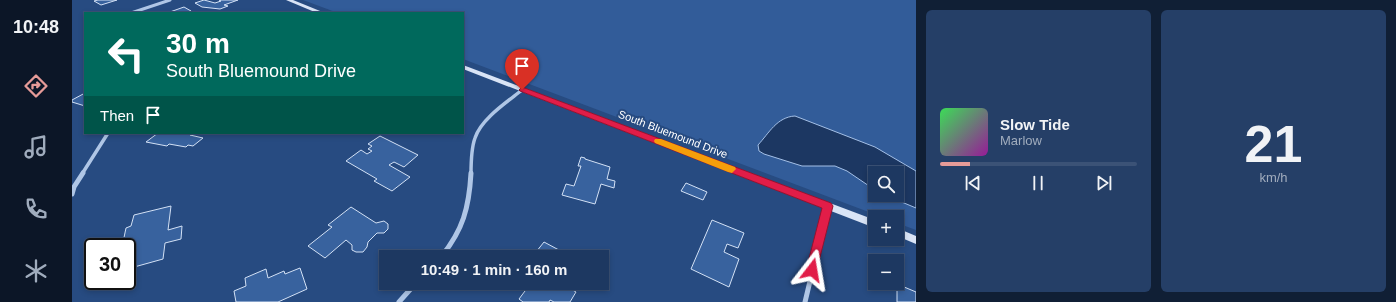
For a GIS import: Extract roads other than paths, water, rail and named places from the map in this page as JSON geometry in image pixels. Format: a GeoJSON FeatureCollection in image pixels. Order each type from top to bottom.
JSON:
{"type":"FeatureCollection","features":[{"type":"Feature","properties":{"kind":"main road"},"geometry":{"type":"LineString","coordinates":[[288,0],[319,12]]}},
{"type":"Feature","properties":{"kind":"main road","name":"South Bluemound Drive"},"geometry":{"type":"LineString","coordinates":[[464,67],[868,221]]}},
{"type":"Feature","properties":{"kind":"main road"},"geometry":{"type":"LineString","coordinates":[[904,235],[916,240]]}},
{"type":"Feature","properties":{"kind":"street"},"geometry":{"type":"LineString","coordinates":[[133,12],[170,0]]}},
{"type":"Feature","properties":{"kind":"street"},"geometry":{"type":"LineString","coordinates":[[446,250],[463,224],[470,197],[472,158],[476,134],[491,117],[522,90]]}},
{"type":"Feature","properties":{"kind":"street"},"geometry":{"type":"LineString","coordinates":[[72,194],[74,187],[107,134]]}},
{"type":"Feature","properties":{"kind":"street"},"geometry":{"type":"LineString","coordinates":[[805,302],[828,206]]}},
{"type":"Feature","properties":{"kind":"street"},"geometry":{"type":"LineString","coordinates":[[399,302],[410,290]]}}]}
